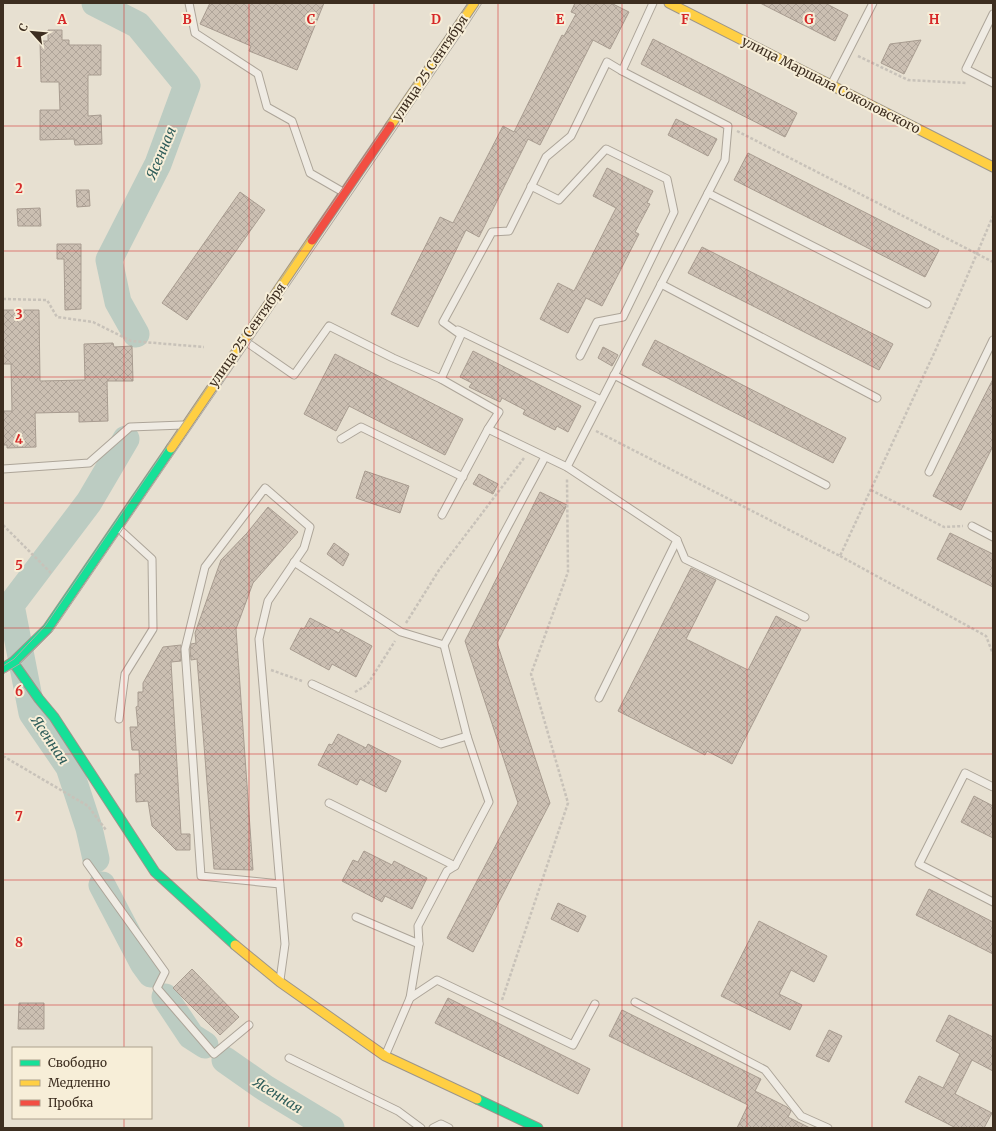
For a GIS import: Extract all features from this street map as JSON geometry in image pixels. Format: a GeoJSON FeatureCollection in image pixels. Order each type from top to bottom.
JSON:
{"type":"FeatureCollection","features":[{"type":"Feature","properties":{"kind":"street","name":"улица 25 Сентября"},"geometry":{"type":"LineString","coordinates":[[3,668],[14,663],[47,629],[474,3]]}},
{"type":"Feature","properties":{"kind":"street","name":"улица Маршала Соколовского"},"geometry":{"type":"LineString","coordinates":[[669,3],[993,167]]}},
{"type":"Feature","properties":{"kind":"street"},"geometry":{"type":"LineString","coordinates":[[14,663],[54,717],[155,872],[222,934],[280,982],[385,1056],[538,1128]]}},
{"type":"Feature","properties":{"kind":"lane"},"geometry":{"type":"LineString","coordinates":[[189,3],[195,33],[258,74],[267,107],[292,122],[310,173],[345,193]]}},
{"type":"Feature","properties":{"kind":"lane"},"geometry":{"type":"LineString","coordinates":[[622,70],[653,3]]}},
{"type":"Feature","properties":{"kind":"lane"},"geometry":{"type":"LineString","coordinates":[[831,85],[873,3]]}},
{"type":"Feature","properties":{"kind":"lane"},"geometry":{"type":"LineString","coordinates":[[993,14],[966,69],[993,83]]}},
{"type":"Feature","properties":{"kind":"lane"},"geometry":{"type":"LineString","coordinates":[[441,379],[461,335],[443,322],[492,232],[509,231],[546,157],[571,136],[607,62],[728,126],[725,160],[567,467]]}},
{"type":"Feature","properties":{"kind":"lane"},"geometry":{"type":"LineString","coordinates":[[531,186],[559,200],[606,150],[667,179],[674,212],[623,317],[597,322],[580,356]]}},
{"type":"Feature","properties":{"kind":"lane"},"geometry":{"type":"LineString","coordinates":[[708,193],[927,304]]}},
{"type":"Feature","properties":{"kind":"lane"},"geometry":{"type":"LineString","coordinates":[[661,284],[877,398]]}},
{"type":"Feature","properties":{"kind":"lane"},"geometry":{"type":"LineString","coordinates":[[243,340],[294,375],[329,326],[393,358],[441,379],[499,412],[488,429],[442,515]]}},
{"type":"Feature","properties":{"kind":"lane"},"geometry":{"type":"LineString","coordinates":[[448,326],[601,400]]}},
{"type":"Feature","properties":{"kind":"lane"},"geometry":{"type":"LineString","coordinates":[[929,472],[993,340]]}},
{"type":"Feature","properties":{"kind":"lane"},"geometry":{"type":"LineString","coordinates":[[614,375],[826,485]]}},
{"type":"Feature","properties":{"kind":"lane"},"geometry":{"type":"LineString","coordinates":[[3,469],[90,464],[130,428],[186,424]]}},
{"type":"Feature","properties":{"kind":"lane"},"geometry":{"type":"LineString","coordinates":[[341,439],[361,428],[463,477]]}},
{"type":"Feature","properties":{"kind":"lane"},"geometry":{"type":"LineString","coordinates":[[488,429],[567,467],[677,540],[685,559],[804,617]]}},
{"type":"Feature","properties":{"kind":"lane"},"geometry":{"type":"LineString","coordinates":[[385,1056],[410,998],[419,944],[418,926],[447,871],[455,866],[489,802],[467,736],[444,645],[545,457]]}},
{"type":"Feature","properties":{"kind":"lane"},"geometry":{"type":"LineString","coordinates":[[280,884],[201,876],[185,649],[205,567],[265,488],[310,527],[304,548],[268,601],[259,640],[261,666],[280,884],[285,944],[280,982]]}},
{"type":"Feature","properties":{"kind":"lane"},"geometry":{"type":"LineString","coordinates":[[972,526],[993,537]]}},
{"type":"Feature","properties":{"kind":"lane"},"geometry":{"type":"LineString","coordinates":[[116,527],[152,559],[153,629],[125,674],[119,719]]}},
{"type":"Feature","properties":{"kind":"lane"},"geometry":{"type":"LineString","coordinates":[[599,698],[677,540]]}},
{"type":"Feature","properties":{"kind":"lane"},"geometry":{"type":"LineString","coordinates":[[294,562],[401,632],[444,645]]}},
{"type":"Feature","properties":{"kind":"lane"},"geometry":{"type":"LineString","coordinates":[[312,684],[442,744],[467,736]]}},
{"type":"Feature","properties":{"kind":"lane"},"geometry":{"type":"LineString","coordinates":[[993,787],[965,773],[919,864],[993,902]]}},
{"type":"Feature","properties":{"kind":"lane"},"geometry":{"type":"LineString","coordinates":[[329,803],[455,866]]}},
{"type":"Feature","properties":{"kind":"lane"},"geometry":{"type":"LineString","coordinates":[[87,863],[165,972],[157,988],[214,1054],[248,1025]]}},
{"type":"Feature","properties":{"kind":"lane"},"geometry":{"type":"LineString","coordinates":[[356,917],[419,944]]}},
{"type":"Feature","properties":{"kind":"lane"},"geometry":{"type":"LineString","coordinates":[[410,998],[437,980],[574,1045],[595,1004]]}},
{"type":"Feature","properties":{"kind":"lane"},"geometry":{"type":"LineString","coordinates":[[635,1002],[765,1070],[801,1116],[828,1128]]}},
{"type":"Feature","properties":{"kind":"lane"},"geometry":{"type":"LineString","coordinates":[[289,1058],[398,1111],[421,1128]]}},
{"type":"Feature","properties":{"kind":"lane"},"geometry":{"type":"LineString","coordinates":[[433,1128],[441,1124],[449,1128]]}},
{"type":"Feature","properties":{"kind":"path"},"geometry":{"type":"LineString","coordinates":[[849,51],[908,80],[970,83]]}},
{"type":"Feature","properties":{"kind":"path"},"geometry":{"type":"LineString","coordinates":[[728,126],[993,262]]}},
{"type":"Feature","properties":{"kind":"path"},"geometry":{"type":"LineString","coordinates":[[936,349],[993,216]]}},
{"type":"Feature","properties":{"kind":"path"},"geometry":{"type":"LineString","coordinates":[[3,299],[47,300],[57,317],[93,322],[131,341],[204,347]]}},
{"type":"Feature","properties":{"kind":"path"},"geometry":{"type":"LineString","coordinates":[[342,698],[367,685],[439,570],[531,450]]}},
{"type":"Feature","properties":{"kind":"path"},"geometry":{"type":"LineString","coordinates":[[499,1010],[568,803],[531,674],[568,572],[567,467]]}},
{"type":"Feature","properties":{"kind":"path"},"geometry":{"type":"LineString","coordinates":[[870,490],[944,527],[972,526]]}},
{"type":"Feature","properties":{"kind":"path"},"geometry":{"type":"LineString","coordinates":[[3,525],[51,573]]}},
{"type":"Feature","properties":{"kind":"path"},"geometry":{"type":"LineString","coordinates":[[840,556],[986,636],[993,654]]}},
{"type":"Feature","properties":{"kind":"path"},"geometry":{"type":"LineString","coordinates":[[261,666],[312,684]]}},
{"type":"Feature","properties":{"kind":"path"},"geometry":{"type":"LineString","coordinates":[[3,756],[80,801]]}},
{"type":"Feature","properties":{"kind":"building"},"geometry":{"type":"Polygon","coordinates":[[[210,3],[324,3],[297,70],[249,51],[251,46],[200,24],[210,3]]]}},
{"type":"Feature","properties":{"kind":"building"},"geometry":{"type":"Polygon","coordinates":[[[575,3],[611,3],[629,12],[610,49],[593,40],[540,145],[528,139],[479,237],[466,230],[418,327],[391,314],[440,217],[453,223],[503,126],[514,132],[562,35],[564,36],[576,14],[571,12],[575,3]]]}},
{"type":"Feature","properties":{"kind":"building"},"geometry":{"type":"Polygon","coordinates":[[[760,3],[825,3],[848,15],[835,41],[760,3]]]}},
{"type":"Feature","properties":{"kind":"building"},"geometry":{"type":"Polygon","coordinates":[[[48,30],[62,30],[62,40],[69,40],[69,45],[101,45],[101,75],[88,75],[88,116],[101,115],[102,144],[75,145],[74,139],[40,140],[40,110],[60,110],[59,82],[41,82],[40,41],[48,41],[48,30]]]}},
{"type":"Feature","properties":{"kind":"building"},"geometry":{"type":"Polygon","coordinates":[[[653,39],[797,113],[785,137],[641,64],[653,39]]]}},
{"type":"Feature","properties":{"kind":"building"},"geometry":{"type":"Polygon","coordinates":[[[921,40],[904,74],[881,63],[890,44],[921,40]]]}},
{"type":"Feature","properties":{"kind":"building"},"geometry":{"type":"Polygon","coordinates":[[[676,119],[717,139],[708,156],[668,135],[676,119]]]}},
{"type":"Feature","properties":{"kind":"building"},"geometry":{"type":"Polygon","coordinates":[[[748,153],[939,250],[925,277],[734,180],[748,153]]]}},
{"type":"Feature","properties":{"kind":"building"},"geometry":{"type":"Polygon","coordinates":[[[607,168],[653,191],[647,203],[650,204],[635,232],[639,234],[602,306],[586,298],[568,333],[540,319],[558,283],[574,291],[616,208],[593,196],[607,168]]]}},
{"type":"Feature","properties":{"kind":"building"},"geometry":{"type":"Polygon","coordinates":[[[76,190],[89,190],[90,206],[77,207],[76,190]]]}},
{"type":"Feature","properties":{"kind":"building"},"geometry":{"type":"Polygon","coordinates":[[[240,192],[265,210],[187,320],[162,303],[240,192]]]}},
{"type":"Feature","properties":{"kind":"building"},"geometry":{"type":"Polygon","coordinates":[[[40,208],[41,226],[18,226],[17,209],[40,208]]]}},
{"type":"Feature","properties":{"kind":"building"},"geometry":{"type":"Polygon","coordinates":[[[57,244],[81,244],[81,309],[65,310],[64,259],[57,259],[57,244]]]}},
{"type":"Feature","properties":{"kind":"building"},"geometry":{"type":"Polygon","coordinates":[[[702,247],[893,344],[879,370],[688,273],[702,247]]]}},
{"type":"Feature","properties":{"kind":"building"},"geometry":{"type":"Polygon","coordinates":[[[3,310],[39,310],[40,381],[85,380],[84,344],[113,343],[114,347],[132,346],[133,381],[107,381],[108,421],[79,422],[79,412],[35,413],[36,447],[7,448],[7,445],[3,445],[3,411],[12,411],[11,364],[3,364],[3,310]]]}},
{"type":"Feature","properties":{"kind":"building"},"geometry":{"type":"Polygon","coordinates":[[[655,340],[846,438],[833,463],[642,365],[655,340]]]}},
{"type":"Feature","properties":{"kind":"building"},"geometry":{"type":"Polygon","coordinates":[[[603,347],[618,355],[612,366],[598,358],[603,347]]]}},
{"type":"Feature","properties":{"kind":"building"},"geometry":{"type":"Polygon","coordinates":[[[473,351],[581,406],[568,432],[557,426],[555,430],[523,414],[525,410],[502,398],[500,402],[469,387],[472,383],[460,377],[473,351]]]}},
{"type":"Feature","properties":{"kind":"building"},"geometry":{"type":"Polygon","coordinates":[[[335,354],[463,419],[445,455],[349,406],[336,431],[304,414],[335,354]]]}},
{"type":"Feature","properties":{"kind":"building"},"geometry":{"type":"Polygon","coordinates":[[[993,379],[993,446],[961,510],[933,496],[993,379]]]}},
{"type":"Feature","properties":{"kind":"building"},"geometry":{"type":"Polygon","coordinates":[[[365,471],[409,486],[400,513],[356,498],[365,471]]]}},
{"type":"Feature","properties":{"kind":"building"},"geometry":{"type":"Polygon","coordinates":[[[479,474],[498,484],[493,494],[473,484],[479,474]]]}},
{"type":"Feature","properties":{"kind":"building"},"geometry":{"type":"Polygon","coordinates":[[[540,492],[567,505],[497,643],[550,803],[473,952],[447,938],[518,803],[465,641],[540,492]]]}},
{"type":"Feature","properties":{"kind":"building"},"geometry":{"type":"Polygon","coordinates":[[[268,507],[298,532],[253,583],[236,629],[253,870],[214,869],[197,659],[191,660],[190,649],[191,644],[196,643],[195,633],[221,560],[247,533],[268,507]]]}},
{"type":"Feature","properties":{"kind":"building"},"geometry":{"type":"Polygon","coordinates":[[[950,533],[993,554],[993,587],[937,559],[950,533]]]}},
{"type":"Feature","properties":{"kind":"building"},"geometry":{"type":"Polygon","coordinates":[[[334,543],[349,554],[343,566],[327,554],[334,543]]]}},
{"type":"Feature","properties":{"kind":"building"},"geometry":{"type":"Polygon","coordinates":[[[691,568],[716,580],[686,639],[748,670],[776,616],[801,629],[732,764],[707,751],[705,755],[618,711],[691,568]]]}},
{"type":"Feature","properties":{"kind":"building"},"geometry":{"type":"Polygon","coordinates":[[[310,618],[339,633],[341,629],[372,646],[356,677],[332,664],[329,670],[290,649],[301,628],[304,629],[310,618]]]}},
{"type":"Feature","properties":{"kind":"building"},"geometry":{"type":"Polygon","coordinates":[[[181,645],[181,661],[171,662],[181,834],[190,834],[190,850],[176,850],[152,826],[148,801],[136,802],[135,774],[140,774],[139,750],[132,750],[130,727],[138,727],[136,707],[138,706],[138,692],[143,692],[143,683],[163,647],[181,645]]]}},
{"type":"Feature","properties":{"kind":"building"},"geometry":{"type":"Polygon","coordinates":[[[338,734],[366,748],[368,744],[401,761],[386,792],[360,779],[357,785],[318,765],[329,744],[332,745],[338,734]]]}},
{"type":"Feature","properties":{"kind":"building"},"geometry":{"type":"Polygon","coordinates":[[[974,796],[993,806],[993,838],[961,822],[974,796]]]}},
{"type":"Feature","properties":{"kind":"building"},"geometry":{"type":"Polygon","coordinates":[[[364,851],[392,865],[394,861],[427,878],[412,909],[385,896],[382,902],[342,881],[353,860],[358,862],[364,851]]]}},
{"type":"Feature","properties":{"kind":"building"},"geometry":{"type":"Polygon","coordinates":[[[929,889],[993,922],[993,954],[916,915],[929,889]]]}},
{"type":"Feature","properties":{"kind":"building"},"geometry":{"type":"Polygon","coordinates":[[[558,903],[586,916],[578,932],[551,919],[558,903]]]}},
{"type":"Feature","properties":{"kind":"building"},"geometry":{"type":"Polygon","coordinates":[[[759,921],[827,956],[814,982],[791,970],[779,994],[802,1005],[790,1030],[721,996],[759,921]]]}},
{"type":"Feature","properties":{"kind":"building"},"geometry":{"type":"Polygon","coordinates":[[[192,969],[239,1017],[220,1035],[173,988],[192,969]]]}},
{"type":"Feature","properties":{"kind":"building"},"geometry":{"type":"Polygon","coordinates":[[[448,998],[590,1069],[578,1094],[435,1023],[448,998]]]}},
{"type":"Feature","properties":{"kind":"building"},"geometry":{"type":"Polygon","coordinates":[[[19,1003],[44,1003],[44,1029],[18,1029],[19,1003]]]}},
{"type":"Feature","properties":{"kind":"building"},"geometry":{"type":"Polygon","coordinates":[[[622,1010],[761,1079],[755,1091],[787,1107],[791,1111],[788,1117],[810,1128],[737,1128],[748,1105],[609,1036],[622,1010]]]}},
{"type":"Feature","properties":{"kind":"building"},"geometry":{"type":"Polygon","coordinates":[[[949,1015],[993,1037],[993,1071],[972,1060],[955,1094],[992,1113],[984,1128],[956,1128],[905,1102],[919,1076],[943,1088],[960,1054],[936,1041],[949,1015]]]}},
{"type":"Feature","properties":{"kind":"building"},"geometry":{"type":"Polygon","coordinates":[[[829,1030],[842,1036],[829,1062],[816,1056],[829,1030]]]}},
{"type":"Feature","properties":{"kind":"waterway","name":"Ясенная"},"geometry":{"type":"LineString","coordinates":[[95,3],[138,25],[187,85],[158,164],[109,260],[118,302],[136,334]]}},
{"type":"Feature","properties":{"kind":"waterway","name":"Ясенная"},"geometry":{"type":"LineString","coordinates":[[96,859],[89,828],[69,767],[32,713],[11,605],[89,502],[126,439]]}},
{"type":"Feature","properties":{"kind":"waterway","name":"Ясенная"},"geometry":{"type":"LineString","coordinates":[[102,885],[143,963],[151,974]]}},
{"type":"Feature","properties":{"kind":"waterway","name":"Ясенная"},"geometry":{"type":"LineString","coordinates":[[165,997],[191,1036],[205,1045]]}},
{"type":"Feature","properties":{"kind":"waterway","name":"Ясенная"},"geometry":{"type":"LineString","coordinates":[[225,1060],[265,1088],[331,1128]]}},
{"type":"Feature","properties":{"kind":"tram line"},"geometry":{"type":"LineString","coordinates":[[3,666],[14,659],[45,626],[469,3]]}},
{"type":"Feature","properties":{"kind":"tram line"},"geometry":{"type":"LineString","coordinates":[[3,674],[21,663],[52,632],[482,3]]}},
{"type":"Feature","properties":{"kind":"traffic: fast"},"geometry":{"type":"LineString","coordinates":[[3,668],[13,662],[47,629],[171,448]]}},
{"type":"Feature","properties":{"kind":"traffic: fast"},"geometry":{"type":"LineString","coordinates":[[13,662],[39,699],[54,717],[155,872],[235,945]]}},
{"type":"Feature","properties":{"kind":"traffic: fast"},"geometry":{"type":"LineString","coordinates":[[477,1099],[538,1128]]}},
{"type":"Feature","properties":{"kind":"traffic: slow"},"geometry":{"type":"LineString","coordinates":[[390,126],[474,3]]}},
{"type":"Feature","properties":{"kind":"traffic: slow"},"geometry":{"type":"LineString","coordinates":[[669,3],[993,167]]}},
{"type":"Feature","properties":{"kind":"traffic: slow"},"geometry":{"type":"LineString","coordinates":[[171,448],[312,240]]}},
{"type":"Feature","properties":{"kind":"traffic: slow"},"geometry":{"type":"LineString","coordinates":[[235,945],[280,982],[385,1056],[477,1099]]}},
{"type":"Feature","properties":{"kind":"traffic: jam"},"geometry":{"type":"LineString","coordinates":[[312,240],[390,126]]}}]}
